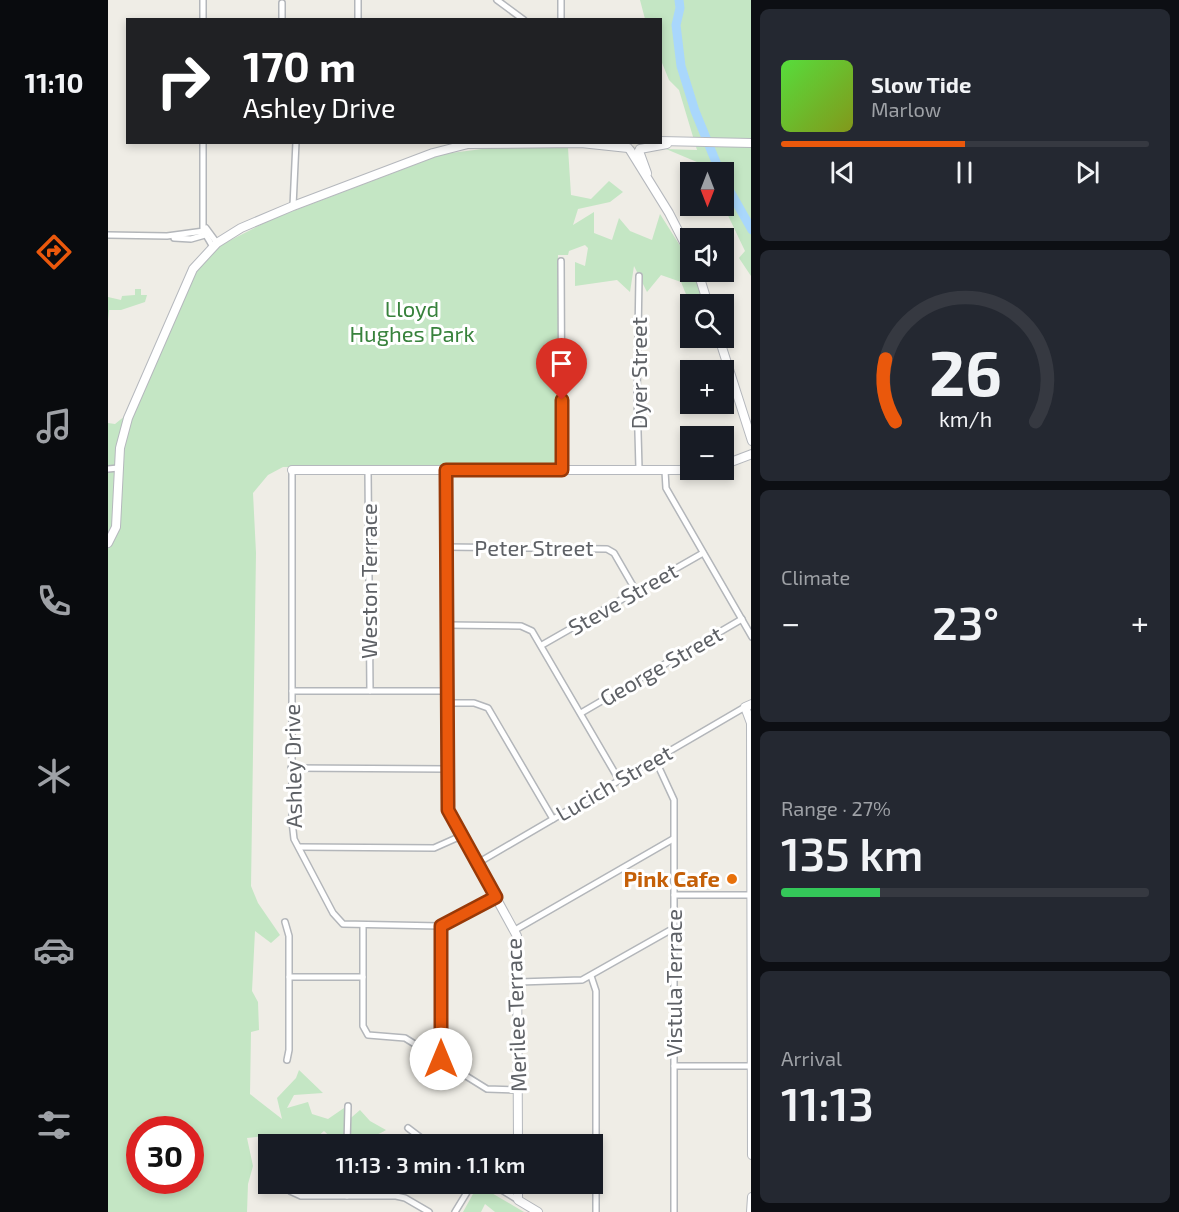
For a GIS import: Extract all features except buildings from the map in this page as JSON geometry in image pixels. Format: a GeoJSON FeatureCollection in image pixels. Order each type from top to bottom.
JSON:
{"type":"FeatureCollection","features":[{"type":"Feature","properties":{"kind":"street"},"geometry":{"type":"LineString","coordinates":[[203,0],[203,18]]}},
{"type":"Feature","properties":{"kind":"street"},"geometry":{"type":"LineString","coordinates":[[358,0],[358,18]]}},
{"type":"Feature","properties":{"kind":"street"},"geometry":{"type":"LineString","coordinates":[[497,0],[521,18]]}},
{"type":"Feature","properties":{"kind":"street"},"geometry":{"type":"LineString","coordinates":[[561,0],[561,18]]}},
{"type":"Feature","properties":{"kind":"street"},"geometry":{"type":"LineString","coordinates":[[282,3],[282,18]]}},
{"type":"Feature","properties":{"kind":"street"},"geometry":{"type":"LineString","coordinates":[[662,141],[751,143]]}},
{"type":"Feature","properties":{"kind":"street"},"geometry":{"type":"LineString","coordinates":[[594,144],[640,147],[684,143]]}},
{"type":"Feature","properties":{"kind":"street"},"geometry":{"type":"LineString","coordinates":[[203,144],[205,230],[215,245]]}},
{"type":"Feature","properties":{"kind":"street"},"geometry":{"type":"LineString","coordinates":[[293,206],[296,144]]}},
{"type":"Feature","properties":{"kind":"street"},"geometry":{"type":"LineString","coordinates":[[108,543],[116,528],[118,468],[124,433],[193,269],[215,245],[241,228],[433,153],[464,144]]}},
{"type":"Feature","properties":{"kind":"street"},"geometry":{"type":"LineString","coordinates":[[629,147],[680,235]]}},
{"type":"Feature","properties":{"kind":"street"},"geometry":{"type":"LineString","coordinates":[[640,147],[653,185]]}},
{"type":"Feature","properties":{"kind":"street"},"geometry":{"type":"LineString","coordinates":[[108,235],[191,239],[205,230]]}},
{"type":"Feature","properties":{"kind":"street"},"geometry":{"type":"LineString","coordinates":[[561,261],[562,470]]}},
{"type":"Feature","properties":{"kind":"street","name":"Dyer Street"},"geometry":{"type":"LineString","coordinates":[[639,276],[637,396],[639,469]]}},
{"type":"Feature","properties":{"kind":"street"},"geometry":{"type":"LineString","coordinates":[[722,348],[751,438]]}},
{"type":"Feature","properties":{"kind":"street"},"geometry":{"type":"LineString","coordinates":[[734,461],[751,454]]}},
{"type":"Feature","properties":{"kind":"street"},"geometry":{"type":"LineString","coordinates":[[108,469],[118,468]]}},
{"type":"Feature","properties":{"kind":"street"},"geometry":{"type":"LineString","coordinates":[[292,470],[680,471]]}},
{"type":"Feature","properties":{"kind":"street","name":"Ashley Drive"},"geometry":{"type":"LineString","coordinates":[[292,470],[291,768],[292,821],[299,847],[338,920],[346,925],[441,926],[496,897]]}},
{"type":"Feature","properties":{"kind":"street","name":"Merilee Terrace"},"geometry":{"type":"LineString","coordinates":[[446,470],[448,810],[518,939],[519,1134]]}},
{"type":"Feature","properties":{"kind":"street","name":"Weston Terrace"},"geometry":{"type":"LineString","coordinates":[[368,471],[370,691]]}},
{"type":"Feature","properties":{"kind":"street"},"geometry":{"type":"LineString","coordinates":[[666,471],[666,488],[751,635]]}},
{"type":"Feature","properties":{"kind":"street","name":"Peter Street"},"geometry":{"type":"LineString","coordinates":[[446,547],[607,549],[614,553],[636,591]]}},
{"type":"Feature","properties":{"kind":"street","name":"Steve Street"},"geometry":{"type":"LineString","coordinates":[[542,645],[703,553]]}},
{"type":"Feature","properties":{"kind":"street","name":"George Street"},"geometry":{"type":"LineString","coordinates":[[581,712],[742,619]]}},
{"type":"Feature","properties":{"kind":"street"},"geometry":{"type":"LineString","coordinates":[[447,625],[521,626],[531,631],[542,645],[619,780]]}},
{"type":"Feature","properties":{"kind":"street"},"geometry":{"type":"LineString","coordinates":[[292,691],[447,691]]}},
{"type":"Feature","properties":{"kind":"street"},"geometry":{"type":"LineString","coordinates":[[447,703],[474,703],[488,708],[553,819]]}},
{"type":"Feature","properties":{"kind":"street"},"geometry":{"type":"LineString","coordinates":[[674,1066],[751,1066],[751,723],[748,705]]}},
{"type":"Feature","properties":{"kind":"street","name":"Lucich Street"},"geometry":{"type":"LineString","coordinates":[[476,864],[748,705]]}},
{"type":"Feature","properties":{"kind":"street","name":"Vistula Terrace"},"geometry":{"type":"LineString","coordinates":[[655,759],[674,801],[674,1212]]}},
{"type":"Feature","properties":{"kind":"street"},"geometry":{"type":"LineString","coordinates":[[291,768],[447,769]]}},
{"type":"Feature","properties":{"kind":"street"},"geometry":{"type":"LineString","coordinates":[[299,847],[434,848],[461,836]]}},
{"type":"Feature","properties":{"kind":"street"},"geometry":{"type":"LineString","coordinates":[[515,930],[673,839]]}},
{"type":"Feature","properties":{"kind":"street"},"geometry":{"type":"LineString","coordinates":[[674,895],[751,896]]}},
{"type":"Feature","properties":{"kind":"street"},"geometry":{"type":"LineString","coordinates":[[285,922],[289,936],[287,1060]]}},
{"type":"Feature","properties":{"kind":"street"},"geometry":{"type":"LineString","coordinates":[[363,926],[363,1026],[368,1035],[405,1038],[487,1089],[519,1090]]}},
{"type":"Feature","properties":{"kind":"street"},"geometry":{"type":"LineString","coordinates":[[441,926],[441,1059]]}},
{"type":"Feature","properties":{"kind":"street"},"geometry":{"type":"LineString","coordinates":[[519,982],[571,982],[591,976],[674,928]]}},
{"type":"Feature","properties":{"kind":"street"},"geometry":{"type":"LineString","coordinates":[[591,976],[596,991],[596,1212]]}},
{"type":"Feature","properties":{"kind":"street"},"geometry":{"type":"LineString","coordinates":[[289,977],[363,977]]}},
{"type":"Feature","properties":{"kind":"street"},"geometry":{"type":"LineString","coordinates":[[347,1134],[348,1106]]}},
{"type":"Feature","properties":{"kind":"street"},"geometry":{"type":"LineString","coordinates":[[408,1128],[416,1134]]}},
{"type":"Feature","properties":{"kind":"street"},"geometry":{"type":"LineString","coordinates":[[297,1194],[301,1196],[401,1197],[428,1212]]}},
{"type":"Feature","properties":{"kind":"street"},"geometry":{"type":"LineString","coordinates":[[455,1212],[466,1194]]}},
{"type":"Feature","properties":{"kind":"street"},"geometry":{"type":"LineString","coordinates":[[508,1194],[538,1212]]}},
{"type":"Feature","properties":{"kind":"street"},"geometry":{"type":"LineString","coordinates":[[518,1194],[518,1200]]}},
{"type":"Feature","properties":{"kind":"green space"},"geometry":{"type":"Polygon","coordinates":[[[640,0],[751,0],[751,276],[739,258],[745,251],[728,216],[734,216],[734,162],[697,162],[666,149],[697,150],[679,90],[669,80],[662,63],[662,18],[645,18],[640,0]]]}},
{"type":"Feature","properties":{"kind":"green space","name":"Lloyd Hughes Park"},"geometry":{"type":"Polygon","coordinates":[[[490,148],[568,148],[571,195],[591,199],[609,181],[623,192],[610,202],[578,209],[573,225],[594,212],[594,233],[612,240],[619,218],[630,231],[652,240],[660,214],[680,246],[680,282],[661,275],[647,292],[634,266],[630,292],[617,280],[575,286],[575,262],[585,266],[588,248],[585,245],[569,251],[568,255],[558,255],[559,460],[557,465],[283,467],[268,475],[253,493],[256,553],[251,886],[258,903],[280,935],[271,943],[255,931],[252,991],[258,1002],[259,1030],[251,1032],[250,1094],[282,1119],[277,1098],[296,1078],[299,1070],[323,1093],[294,1095],[287,1108],[308,1102],[312,1114],[328,1119],[344,1108],[345,1123],[360,1110],[370,1121],[386,1130],[377,1134],[327,1134],[324,1131],[321,1134],[258,1134],[258,1137],[247,1138],[253,1166],[248,1184],[247,1212],[108,1212],[108,423],[115,424],[136,407],[187,286],[202,262],[223,244],[272,219],[443,154],[490,148]]]}},
{"type":"Feature","properties":{"kind":"green space"},"geometry":{"type":"Polygon","coordinates":[[[681,282],[697,282],[702,294],[686,294],[681,282]]]}},
{"type":"Feature","properties":{"kind":"green space"},"geometry":{"type":"Polygon","coordinates":[[[135,289],[141,289],[141,295],[147,295],[145,302],[121,310],[109,310],[108,320],[108,297],[121,300],[122,296],[135,295],[135,289]]]}},
{"type":"Feature","properties":{"kind":"green space"},"geometry":{"type":"Polygon","coordinates":[[[473,1194],[493,1194],[524,1212],[495,1212],[485,1204],[481,1212],[463,1212],[473,1194]]]}},
{"type":"Feature","properties":{"kind":"waterway"},"geometry":{"type":"LineString","coordinates":[[679,0],[680,8],[676,25],[681,66],[695,111],[716,162]]}},
{"type":"Feature","properties":{"kind":"waterway"},"geometry":{"type":"LineString","coordinates":[[734,198],[751,228]]}},
{"type":"Feature","properties":{"kind":"place","name":"Pink Cafe"},"geometry":{"type":"Point","coordinates":[732,879]}},
{"type":"Feature","properties":{"kind":"route"},"geometry":{"type":"LineString","coordinates":[[441,1059],[441,926],[496,897],[452,821],[448,810],[446,470],[562,470],[562,400]]}}]}
